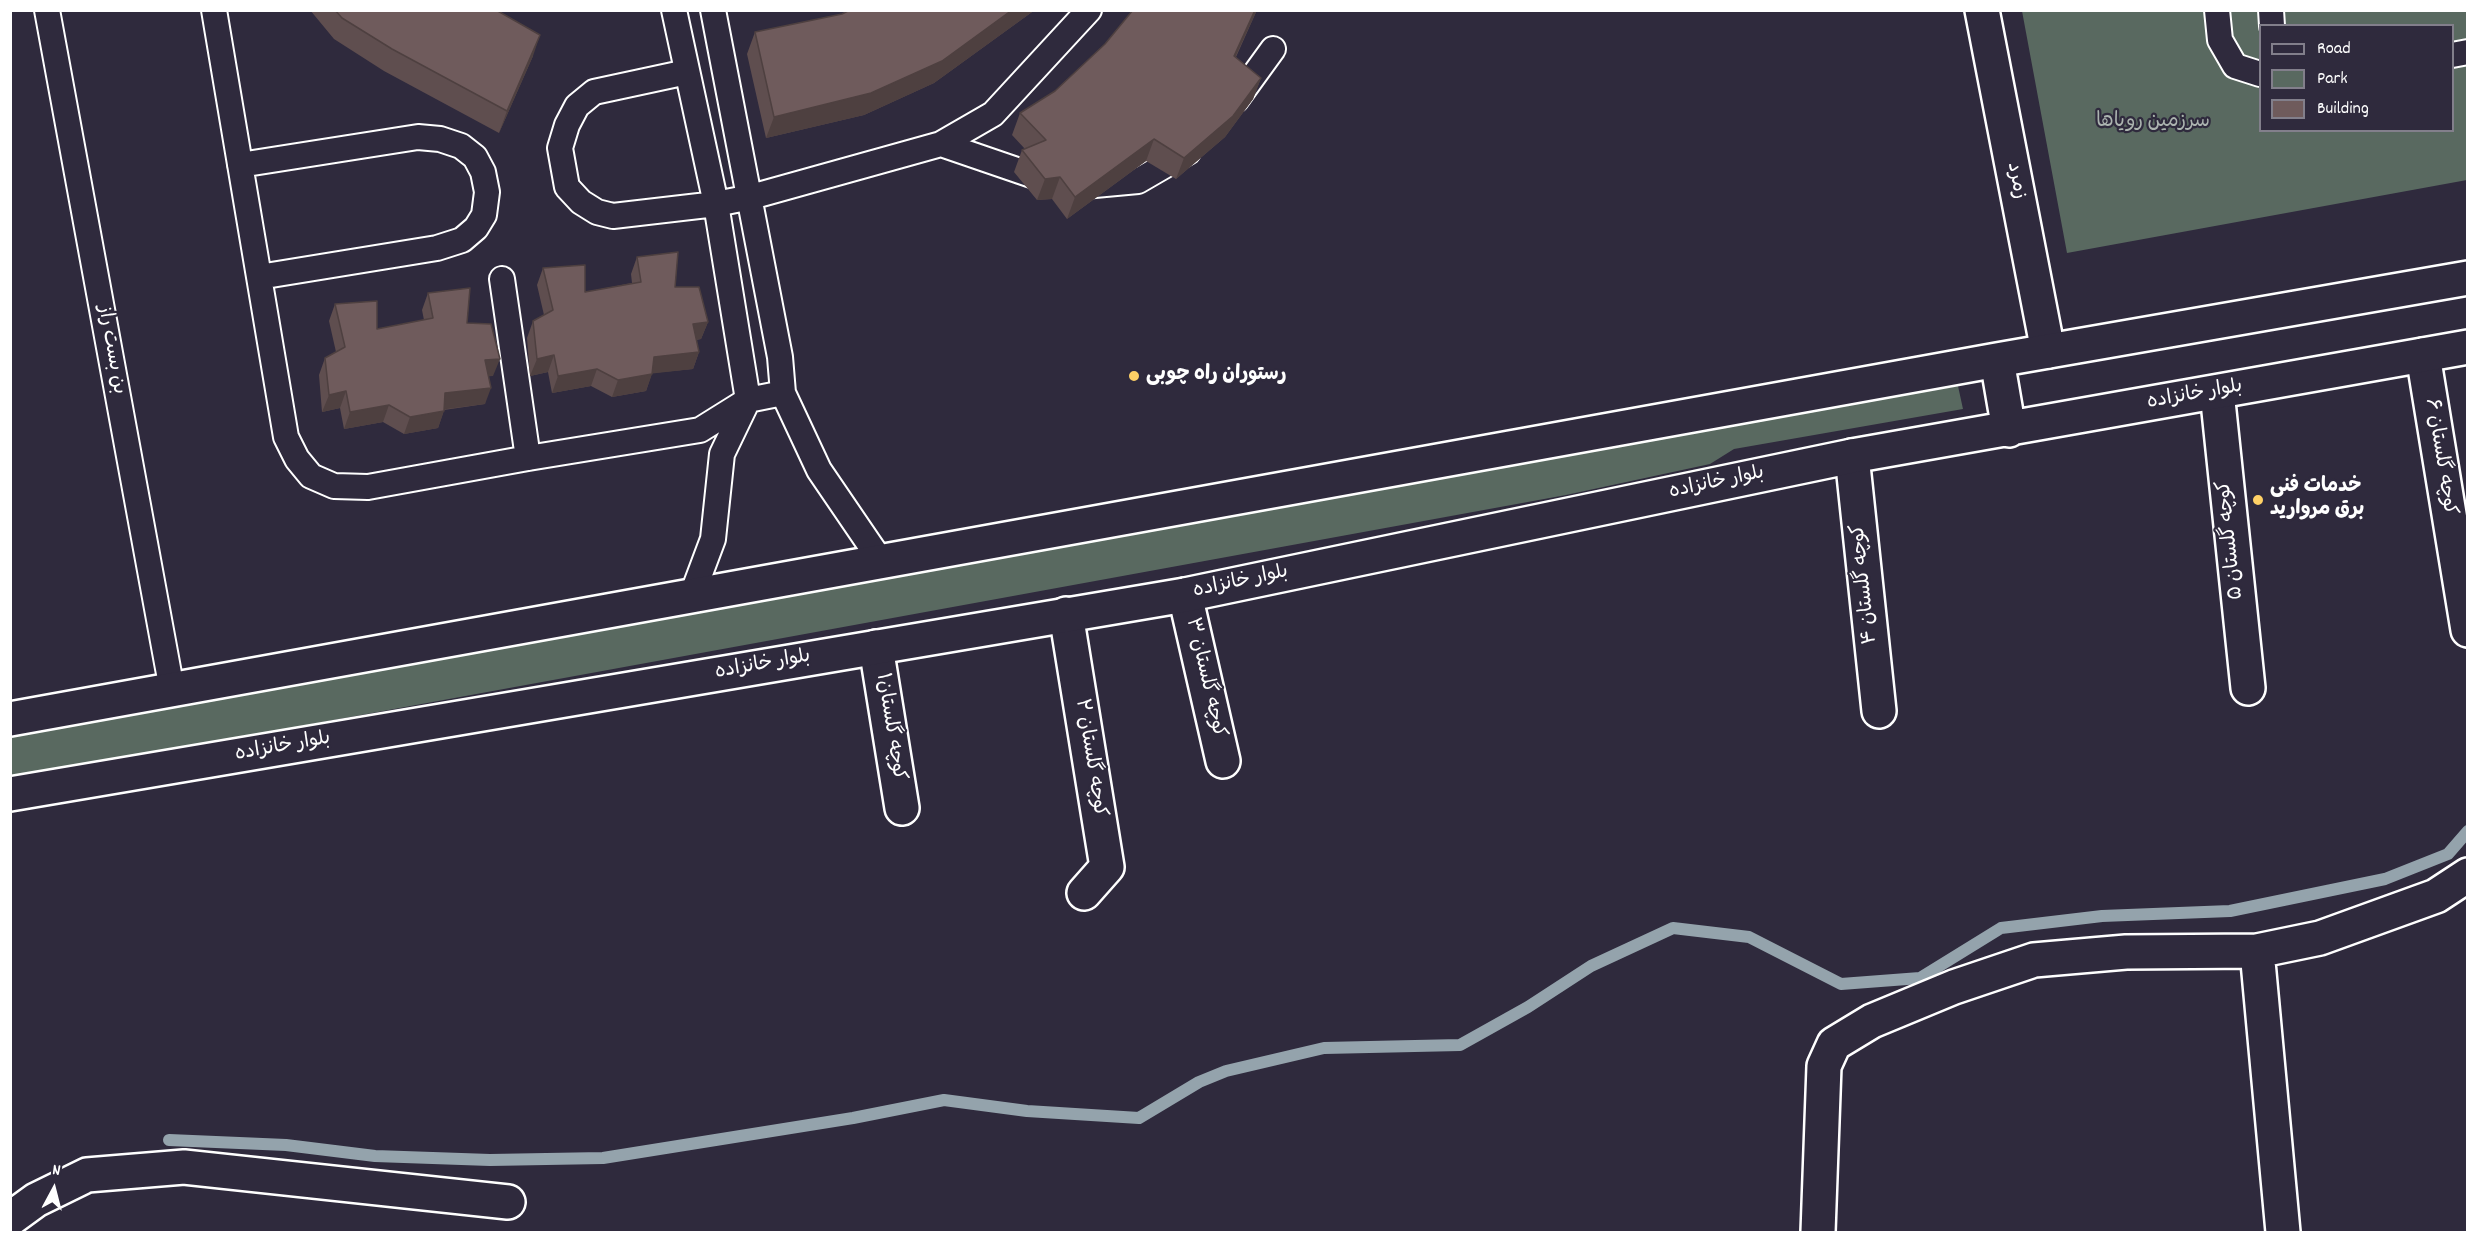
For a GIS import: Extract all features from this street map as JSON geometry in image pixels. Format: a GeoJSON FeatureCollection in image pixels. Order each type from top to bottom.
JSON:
{"type":"FeatureCollection","features":[{"type":"Feature","properties":{"kind":"main road","name":"زمرد"},"geometry":{"type":"LineString","coordinates":[[1982,10],[2048,351]]}},
{"type":"Feature","properties":{"kind":"main road"},"geometry":{"type":"LineString","coordinates":[[10,719],[1996,360],[2468,278]]}},
{"type":"Feature","properties":{"kind":"main road","name":"بلوار خانزاده"},"geometry":{"type":"LineString","coordinates":[[10,794],[1185,595],[1852,456],[2468,347]]}},
{"type":"Feature","properties":{"kind":"main road","name":"کوچه گلستان ۶"},"geometry":{"type":"LineString","coordinates":[[2423,355],[2468,630]]}},
{"type":"Feature","properties":{"kind":"main road"},"geometry":{"type":"LineString","coordinates":[[1996,360],[2009,429]]}},
{"type":"Feature","properties":{"kind":"main road","name":"کوچه گلستان ۵"},"geometry":{"type":"LineString","coordinates":[[2217,392],[2248,688]]}},
{"type":"Feature","properties":{"kind":"main road","name":"کوچه گلستان ۴"},"geometry":{"type":"LineString","coordinates":[[1852,456],[1879,711]]}},
{"type":"Feature","properties":{"kind":"main road","name":"کوچه گلستان ۳"},"geometry":{"type":"LineString","coordinates":[[1185,595],[1223,761]]}},
{"type":"Feature","properties":{"kind":"main road","name":"کوچه گلستان ۲"},"geometry":{"type":"LineString","coordinates":[[1066,614],[1107,867],[1084,893]]}},
{"type":"Feature","properties":{"kind":"main road","name":"کوچه گلستان۱"},"geometry":{"type":"LineString","coordinates":[[876,647],[902,808]]}},
{"type":"Feature","properties":{"kind":"main road"},"geometry":{"type":"LineString","coordinates":[[1818,1233],[1824,1066],[1834,1044],[1882,1017],[1954,987],[2034,960],[2126,952],[2256,951],[2320,938],[2436,896],[2468,875]]}},
{"type":"Feature","properties":{"kind":"main road"},"geometry":{"type":"LineString","coordinates":[[2256,951],[2283,1233]]}},
{"type":"Feature","properties":{"kind":"main road"},"geometry":{"type":"LineString","coordinates":[[10,1218],[36,1200],[87,1175],[184,1167],[508,1202]]}},
{"type":"Feature","properties":{"kind":"lane","name":"بن بست راز"},"geometry":{"type":"LineString","coordinates":[[47,10],[172,690]]}},
{"type":"Feature","properties":{"kind":"lane"},"geometry":{"type":"LineString","coordinates":[[214,10],[286,437],[297,459],[311,476],[334,486],[368,487],[700,430],[748,400],[783,393]]}},
{"type":"Feature","properties":{"kind":"lane"},"geometry":{"type":"LineString","coordinates":[[674,10],[716,204],[748,400],[722,454],[713,539],[692,595]]}},
{"type":"Feature","properties":{"kind":"lane"},"geometry":{"type":"LineString","coordinates":[[713,10],[751,197],[780,357],[783,393],[819,470],[881,561]]}},
{"type":"Feature","properties":{"kind":"lane"},"geometry":{"type":"LineString","coordinates":[[687,72],[594,92],[577,106],[567,125],[560,148],[567,187],[581,202],[597,212],[613,216],[716,204],[751,197],[941,144],[993,114],[1089,10]]}},
{"type":"Feature","properties":{"kind":"lane"},"geometry":{"type":"LineString","coordinates":[[2217,10],[2220,40],[2235,66],[2259,74]]}},
{"type":"Feature","properties":{"kind":"lane"},"geometry":{"type":"LineString","coordinates":[[941,144],[1035,178],[1080,186],[1138,181],[1188,152],[1213,126],[1273,49]]}},
{"type":"Feature","properties":{"kind":"lane"},"geometry":{"type":"LineString","coordinates":[[240,165],[418,137],[440,139],[461,146],[475,157],[483,172],[487,192],[484,215],[476,228],[462,240],[437,248],[259,278]]}},
{"type":"Feature","properties":{"kind":"lane"},"geometry":{"type":"LineString","coordinates":[[501,279],[528,458]]}},
{"type":"Feature","properties":{"kind":"green space","name":"سرزمین رویاها"},"geometry":{"type":"Polygon","coordinates":[[[2022,11],[2467,11],[2467,180],[2067,253],[2022,11]]]}},
{"type":"Feature","properties":{"kind":"green space"},"geometry":{"type":"Polygon","coordinates":[[[1958,386],[1963,409],[1734,449],[1710,464],[1566,495],[11,779],[11,734],[1630,441],[1958,386]]]}},
{"type":"Feature","properties":{"kind":"building"},"geometry":{"type":"Polygon","coordinates":[[[335,10],[496,10],[540,35],[507,111],[392,49],[342,18],[335,10]]]}},
{"type":"Feature","properties":{"kind":"building"},"geometry":{"type":"Polygon","coordinates":[[[850,10],[1012,10],[942,61],[871,93],[774,117],[755,32],[842,14],[850,10]]]}},
{"type":"Feature","properties":{"kind":"building"},"geometry":{"type":"Polygon","coordinates":[[[1133,10],[1255,10],[1234,56],[1261,78],[1233,116],[1184,158],[1154,139],[1075,197],[1060,177],[1045,179],[1022,150],[1046,140],[1020,113],[1055,91],[1105,44],[1133,10]]]}},
{"type":"Feature","properties":{"kind":"building"},"geometry":{"type":"Polygon","coordinates":[[[678,252],[675,287],[699,287],[708,322],[693,324],[699,352],[654,357],[652,374],[618,380],[597,369],[558,376],[554,355],[537,359],[533,321],[553,310],[543,268],[585,265],[585,292],[641,282],[637,257],[678,252]]]}},
{"type":"Feature","properties":{"kind":"building"},"geometry":{"type":"Polygon","coordinates":[[[470,288],[467,323],[491,324],[500,359],[485,360],[491,388],[445,393],[444,411],[410,417],[389,405],[350,412],[346,391],[329,395],[325,358],[345,347],[335,304],[377,301],[377,329],[433,318],[428,293],[470,288]]]}},
{"type":"Feature","properties":{"kind":"waterway"},"geometry":{"type":"LineString","coordinates":[[169,1140],[286,1145],[375,1156],[490,1160],[603,1158],[853,1118],[944,1100],[1027,1111],[1139,1118],[1199,1082],[1226,1071],[1324,1048],[1460,1045],[1528,1007],[1591,966],[1673,928],[1749,937],[1841,984],[1920,978],[2001,928],[2102,916],[2230,911],[2385,879],[2448,854],[2468,831]]}},
{"type":"Feature","properties":{"kind":"place","name":"رستوران راه چوبی"},"geometry":{"type":"Point","coordinates":[1134,376]}},
{"type":"Feature","properties":{"kind":"place","name":"خدمات فنی برق مروارید"},"geometry":{"type":"Point","coordinates":[2258,500]}}]}
